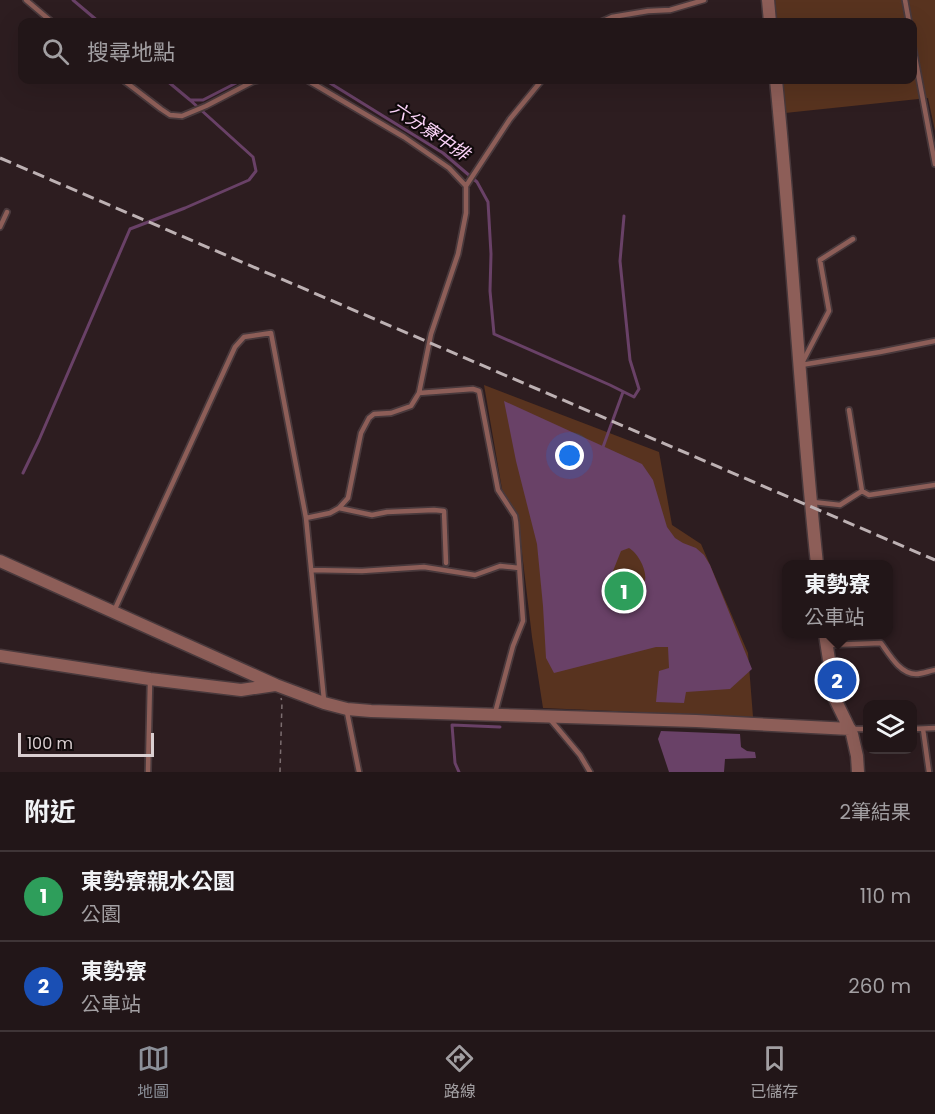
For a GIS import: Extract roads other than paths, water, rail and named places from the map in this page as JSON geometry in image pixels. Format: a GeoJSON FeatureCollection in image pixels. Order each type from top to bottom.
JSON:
{"type":"FeatureCollection","features":[{"type":"Feature","properties":{"kind":"street"},"geometry":{"type":"LineString","coordinates":[[768,0],[770,18]]}},
{"type":"Feature","properties":{"kind":"street"},"geometry":{"type":"LineString","coordinates":[[776,84],[787,186],[817,560]]}},
{"type":"Feature","properties":{"kind":"street"},"geometry":{"type":"LineString","coordinates":[[0,561],[276,685],[347,709],[849,729]]}},
{"type":"Feature","properties":{"kind":"street"},"geometry":{"type":"LineString","coordinates":[[826,639],[835,699],[849,729],[857,756],[858,772]]}},
{"type":"Feature","properties":{"kind":"street"},"geometry":{"type":"LineString","coordinates":[[0,656],[150,679],[241,690],[276,685]]}},
{"type":"Feature","properties":{"kind":"lane"},"geometry":{"type":"LineString","coordinates":[[26,0],[47,18]]}},
{"type":"Feature","properties":{"kind":"lane"},"geometry":{"type":"LineString","coordinates":[[608,18],[648,11],[670,10],[704,0]]}},
{"type":"Feature","properties":{"kind":"lane"},"geometry":{"type":"LineString","coordinates":[[905,0],[908,18]]}},
{"type":"Feature","properties":{"kind":"lane"},"geometry":{"type":"LineString","coordinates":[[917,68],[935,164]]}},
{"type":"Feature","properties":{"kind":"lane"},"geometry":{"type":"LineString","coordinates":[[128,84],[161,110],[170,115],[182,116],[248,84]]}},
{"type":"Feature","properties":{"kind":"lane"},"geometry":{"type":"LineString","coordinates":[[314,84],[404,137],[449,168],[467,184]]}},
{"type":"Feature","properties":{"kind":"lane"},"geometry":{"type":"LineString","coordinates":[[306,518],[323,515],[339,508],[348,498],[361,433],[369,418],[374,414],[391,413],[411,406],[419,393],[431,334],[458,254],[466,213],[467,184],[510,119],[539,84]]}},
{"type":"Feature","properties":{"kind":"lane"},"geometry":{"type":"LineString","coordinates":[[0,227],[7,212]]}},
{"type":"Feature","properties":{"kind":"lane"},"geometry":{"type":"LineString","coordinates":[[801,365],[829,311],[820,260],[853,239]]}},
{"type":"Feature","properties":{"kind":"lane"},"geometry":{"type":"LineString","coordinates":[[113,612],[235,347],[244,337],[271,333],[306,518],[324,703]]}},
{"type":"Feature","properties":{"kind":"lane"},"geometry":{"type":"LineString","coordinates":[[801,365],[935,341]]}},
{"type":"Feature","properties":{"kind":"lane"},"geometry":{"type":"LineString","coordinates":[[419,393],[473,389],[479,391],[498,490],[515,516],[523,621],[513,646],[495,714]]}},
{"type":"Feature","properties":{"kind":"lane"},"geometry":{"type":"LineString","coordinates":[[849,410],[862,491]]}},
{"type":"Feature","properties":{"kind":"lane"},"geometry":{"type":"LineString","coordinates":[[862,491],[869,495],[935,485]]}},
{"type":"Feature","properties":{"kind":"lane"},"geometry":{"type":"LineString","coordinates":[[811,502],[840,505],[862,491]]}},
{"type":"Feature","properties":{"kind":"lane"},"geometry":{"type":"LineString","coordinates":[[339,508],[372,515],[434,510],[444,512],[446,563]]}},
{"type":"Feature","properties":{"kind":"lane"},"geometry":{"type":"LineString","coordinates":[[311,570],[362,571],[424,567],[475,575],[500,566],[519,568]]}},
{"type":"Feature","properties":{"kind":"lane"},"geometry":{"type":"LineString","coordinates":[[826,639],[881,643],[903,669],[914,674],[935,670]]}},
{"type":"Feature","properties":{"kind":"lane"},"geometry":{"type":"LineString","coordinates":[[148,772],[150,679]]}},
{"type":"Feature","properties":{"kind":"lane"},"geometry":{"type":"LineString","coordinates":[[347,709],[359,772]]}},
{"type":"Feature","properties":{"kind":"lane"},"geometry":{"type":"LineString","coordinates":[[547,716],[580,755],[590,772]]}},
{"type":"Feature","properties":{"kind":"lane"},"geometry":{"type":"LineString","coordinates":[[917,729],[935,728]]}},
{"type":"Feature","properties":{"kind":"lane"},"geometry":{"type":"LineString","coordinates":[[849,729],[863,729]]}},
{"type":"Feature","properties":{"kind":"lane"},"geometry":{"type":"LineString","coordinates":[[923,729],[929,772]]}},
{"type":"Feature","properties":{"kind":"waterway","name":"六分寮中排"},"geometry":{"type":"LineString","coordinates":[[73,0],[94,18]]}},
{"type":"Feature","properties":{"kind":"waterway","name":"六分寮中排"},"geometry":{"type":"LineString","coordinates":[[171,84],[190,100],[203,100],[234,84]]}},
{"type":"Feature","properties":{"kind":"waterway","name":"六分寮中排"},"geometry":{"type":"LineString","coordinates":[[331,84],[443,153],[477,182],[488,202],[491,254],[490,291],[494,334],[634,397],[639,389],[630,360],[620,261],[624,216]]}},
{"type":"Feature","properties":{"kind":"waterway"},"geometry":{"type":"LineString","coordinates":[[23,473],[130,229],[249,180],[256,171],[253,157],[190,100]]}},
{"type":"Feature","properties":{"kind":"waterway"},"geometry":{"type":"LineString","coordinates":[[603,447],[623,392]]}},
{"type":"Feature","properties":{"kind":"waterway"},"geometry":{"type":"LineString","coordinates":[[459,772],[455,763],[452,725],[500,727]]}},
{"type":"Feature","properties":{"kind":"railway"},"geometry":{"type":"LineString","coordinates":[[0,158],[935,560]]}},
{"type":"Feature","properties":{"kind":"place","name":"東勢寮親水公園"},"geometry":{"type":"Point","coordinates":[624,591]}},
{"type":"Feature","properties":{"kind":"place","name":"東勢寮"},"geometry":{"type":"Point","coordinates":[837,680]}}]}
